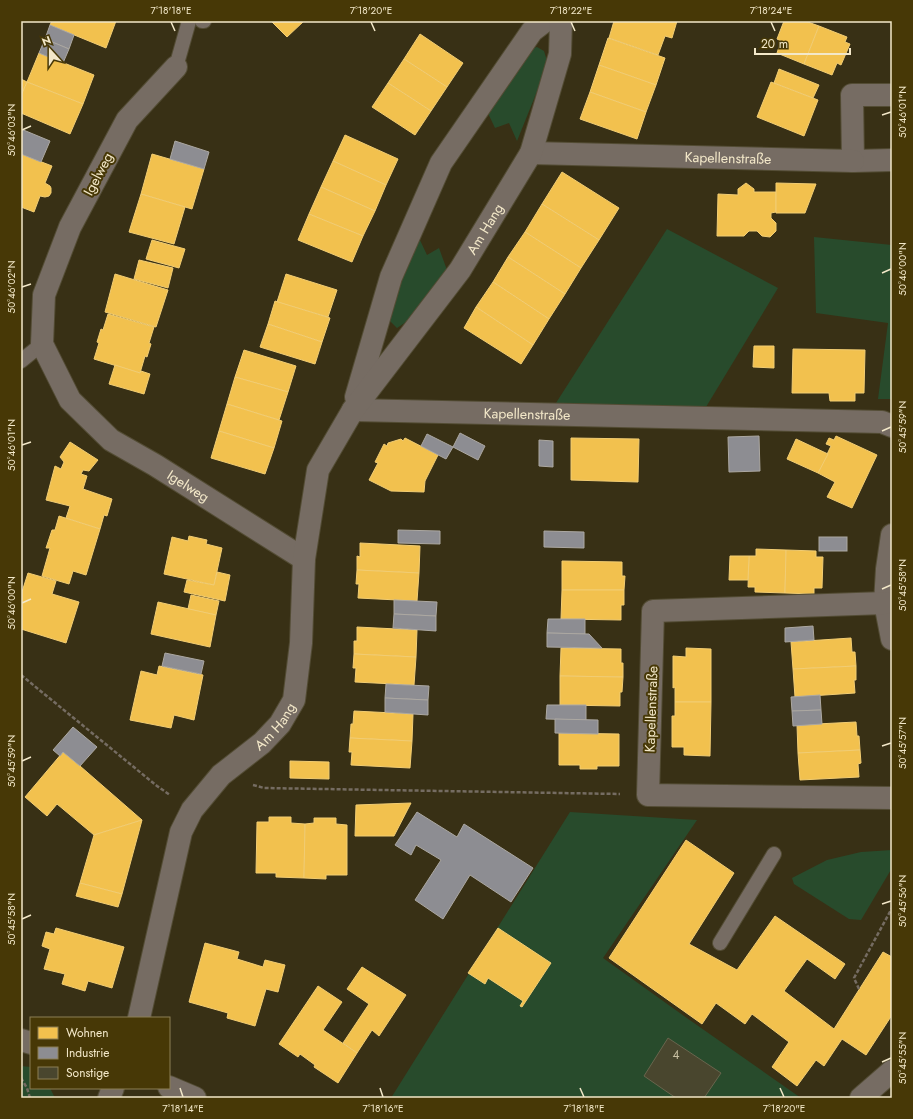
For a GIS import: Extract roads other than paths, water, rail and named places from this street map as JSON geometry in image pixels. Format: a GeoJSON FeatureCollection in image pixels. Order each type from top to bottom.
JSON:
{"type":"FeatureCollection","features":[{"type":"Feature","properties":{"kind":"street","name":"Am Hang"},"geometry":{"type":"LineString","coordinates":[[352,410],[391,276],[441,163],[532,31],[544,21]]}},
{"type":"Feature","properties":{"kind":"street","name":"Am Hang"},"geometry":{"type":"LineString","coordinates":[[139,1017],[181,832],[192,810],[221,775],[262,743],[280,724],[294,700],[301,643],[304,559],[318,470],[352,410],[460,270],[531,153],[560,54],[561,21]]}},
{"type":"Feature","properties":{"kind":"street","name":"Igelweg"},"geometry":{"type":"LineString","coordinates":[[176,67],[127,120],[70,228],[44,295],[42,344],[70,400],[111,440],[155,465],[304,559]]}},
{"type":"Feature","properties":{"kind":"street"},"geometry":{"type":"LineString","coordinates":[[853,161],[852,95],[892,95]]}},
{"type":"Feature","properties":{"kind":"street","name":"Kapellenstraße"},"geometry":{"type":"LineString","coordinates":[[531,153],[853,161],[892,160]]}},
{"type":"Feature","properties":{"kind":"street","name":"Kapellenstraße"},"geometry":{"type":"LineString","coordinates":[[352,410],[882,422],[892,426]]}},
{"type":"Feature","properties":{"kind":"street"},"geometry":{"type":"LineString","coordinates":[[892,535],[886,569],[885,603],[892,639]]}},
{"type":"Feature","properties":{"kind":"street","name":"Kapellenstraße"},"geometry":{"type":"LineString","coordinates":[[885,603],[653,611],[648,795],[892,798]]}},
{"type":"Feature","properties":{"kind":"street"},"geometry":{"type":"LineString","coordinates":[[861,1098],[892,1071]]}},
{"type":"Feature","properties":{"kind":"street"},"geometry":{"type":"LineString","coordinates":[[170,1087],[195,1098]]}},
{"type":"Feature","properties":{"kind":"lane","name":"Igelweg"},"geometry":{"type":"LineString","coordinates":[[176,67],[189,21]]}},
{"type":"Feature","properties":{"kind":"lane"},"geometry":{"type":"LineString","coordinates":[[21,361],[42,344]]}},
{"type":"Feature","properties":{"kind":"lane"},"geometry":{"type":"LineString","coordinates":[[720,943],[774,854]]}}]}
